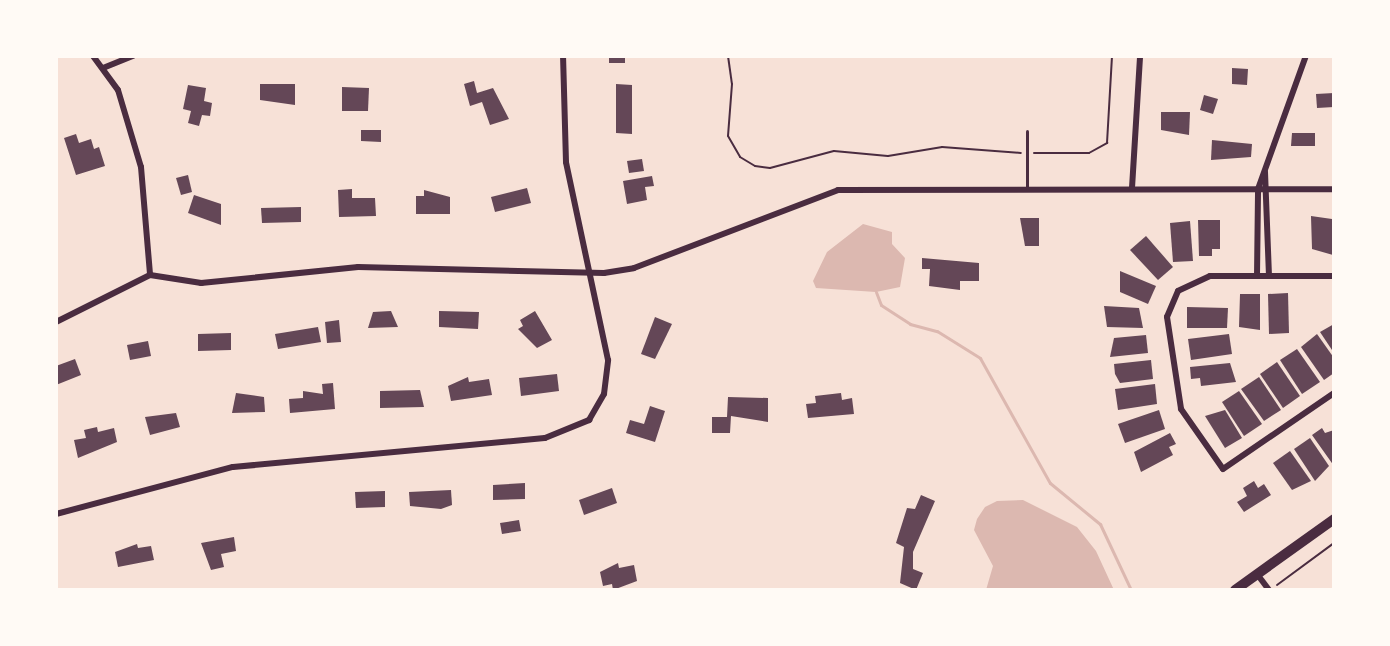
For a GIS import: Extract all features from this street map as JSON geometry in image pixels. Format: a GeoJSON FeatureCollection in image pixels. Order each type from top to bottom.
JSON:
{"type":"FeatureCollection","features":[{"type":"Feature","properties":{"kind":"main road"},"geometry":{"type":"LineString","coordinates":[[1235,590],[1249,586],[1257,574],[1334,519]]}},
{"type":"Feature","properties":{"kind":"street"},"geometry":{"type":"LineString","coordinates":[[93,56],[118,90],[141,167],[150,275]]}},
{"type":"Feature","properties":{"kind":"street"},"geometry":{"type":"LineString","coordinates":[[103,68],[133,56]]}},
{"type":"Feature","properties":{"kind":"street"},"geometry":{"type":"LineString","coordinates":[[56,514],[233,467],[545,438],[578,428],[597,408],[608,378],[566,162],[563,56]]}},
{"type":"Feature","properties":{"kind":"street"},"geometry":{"type":"LineString","coordinates":[[1132,188],[1140,56]]}},
{"type":"Feature","properties":{"kind":"street"},"geometry":{"type":"LineString","coordinates":[[1257,276],[1258,189],[1306,56]]}},
{"type":"Feature","properties":{"kind":"street"},"geometry":{"type":"LineString","coordinates":[[1265,171],[1269,189],[1269,276]]}},
{"type":"Feature","properties":{"kind":"street"},"geometry":{"type":"LineString","coordinates":[[56,322],[150,275],[201,283],[358,267],[589,275],[634,268],[838,190],[1334,189]]}},
{"type":"Feature","properties":{"kind":"street"},"geometry":{"type":"LineString","coordinates":[[1258,227],[1269,227]]}},
{"type":"Feature","properties":{"kind":"street"},"geometry":{"type":"LineString","coordinates":[[1334,276],[1210,276],[1189,282],[1170,302],[1167,335],[1181,409],[1223,469],[1334,393]]}},
{"type":"Feature","properties":{"kind":"street"},"geometry":{"type":"LineString","coordinates":[[1257,574],[1270,590]]}},
{"type":"Feature","properties":{"kind":"lane"},"geometry":{"type":"LineString","coordinates":[[1027,131],[1027,188]]}},
{"type":"Feature","properties":{"kind":"path"},"geometry":{"type":"LineString","coordinates":[[728,56],[732,84],[728,136],[740,157],[755,166],[770,168],[834,151],[888,156],[942,147],[1020,153]]}},
{"type":"Feature","properties":{"kind":"path"},"geometry":{"type":"LineString","coordinates":[[1034,153],[1089,153],[1107,143],[1112,56]]}},
{"type":"Feature","properties":{"kind":"path"},"geometry":{"type":"LineString","coordinates":[[1270,590],[1334,543]]}},
{"type":"Feature","properties":{"kind":"shaded area"},"geometry":{"type":"Polygon","coordinates":[[[863,224],[892,232],[892,244],[905,258],[900,287],[876,292],[816,288],[813,281],[827,252],[863,224]]]}},
{"type":"Feature","properties":{"kind":"shaded area"},"geometry":{"type":"Polygon","coordinates":[[[1023,500],[1077,527],[1096,551],[1114,590],[986,590],[993,566],[974,530],[977,519],[985,507],[997,501],[1023,500]]]}},
{"type":"Feature","properties":{"kind":"building"},"geometry":{"type":"Polygon","coordinates":[[[609,56],[625,56],[625,63],[609,63],[609,56]]]}},
{"type":"Feature","properties":{"kind":"building"},"geometry":{"type":"Polygon","coordinates":[[[1232,68],[1248,69],[1247,85],[1232,84],[1232,68]]]}},
{"type":"Feature","properties":{"kind":"building"},"geometry":{"type":"Polygon","coordinates":[[[474,81],[477,93],[493,88],[509,119],[490,125],[482,102],[470,106],[464,84],[474,81]]]}},
{"type":"Feature","properties":{"kind":"building"},"geometry":{"type":"Polygon","coordinates":[[[260,84],[295,84],[295,105],[260,100],[260,84]]]}},
{"type":"Feature","properties":{"kind":"building"},"geometry":{"type":"Polygon","coordinates":[[[616,84],[632,85],[632,134],[616,133],[616,84]]]}},
{"type":"Feature","properties":{"kind":"building"},"geometry":{"type":"Polygon","coordinates":[[[188,85],[206,88],[204,101],[212,103],[210,116],[202,115],[199,126],[188,123],[191,111],[183,109],[188,85]]]}},
{"type":"Feature","properties":{"kind":"building"},"geometry":{"type":"Polygon","coordinates":[[[342,87],[369,88],[368,111],[342,111],[342,87]]]}},
{"type":"Feature","properties":{"kind":"building"},"geometry":{"type":"Polygon","coordinates":[[[1334,93],[1334,107],[1317,108],[1316,94],[1334,93]]]}},
{"type":"Feature","properties":{"kind":"building"},"geometry":{"type":"Polygon","coordinates":[[[1204,95],[1218,99],[1213,114],[1200,110],[1204,95]]]}},
{"type":"Feature","properties":{"kind":"building"},"geometry":{"type":"Polygon","coordinates":[[[1161,112],[1190,112],[1189,135],[1161,130],[1161,112]]]}},
{"type":"Feature","properties":{"kind":"building"},"geometry":{"type":"Polygon","coordinates":[[[361,130],[381,130],[381,142],[361,141],[361,130]]]}},
{"type":"Feature","properties":{"kind":"building"},"geometry":{"type":"Polygon","coordinates":[[[1292,133],[1315,133],[1315,146],[1291,146],[1292,133]]]}},
{"type":"Feature","properties":{"kind":"building"},"geometry":{"type":"Polygon","coordinates":[[[76,134],[79,143],[91,139],[94,149],[99,147],[105,166],[76,175],[64,138],[76,134]]]}},
{"type":"Feature","properties":{"kind":"building"},"geometry":{"type":"Polygon","coordinates":[[[1212,140],[1252,144],[1251,157],[1211,160],[1212,140]]]}},
{"type":"Feature","properties":{"kind":"building"},"geometry":{"type":"Polygon","coordinates":[[[642,159],[644,171],[629,173],[627,161],[642,159]]]}},
{"type":"Feature","properties":{"kind":"building"},"geometry":{"type":"Polygon","coordinates":[[[188,175],[192,192],[181,195],[176,178],[188,175]]]}},
{"type":"Feature","properties":{"kind":"building"},"geometry":{"type":"Polygon","coordinates":[[[652,176],[654,186],[645,187],[647,200],[627,204],[623,181],[652,176]]]}},
{"type":"Feature","properties":{"kind":"building"},"geometry":{"type":"Polygon","coordinates":[[[527,188],[531,203],[495,212],[491,197],[527,188]]]}},
{"type":"Feature","properties":{"kind":"building"},"geometry":{"type":"Polygon","coordinates":[[[352,189],[352,198],[375,198],[376,216],[339,217],[338,190],[352,189]]]}},
{"type":"Feature","properties":{"kind":"building"},"geometry":{"type":"Polygon","coordinates":[[[424,190],[450,197],[450,214],[416,214],[416,196],[424,196],[424,190]]]}},
{"type":"Feature","properties":{"kind":"building"},"geometry":{"type":"Polygon","coordinates":[[[194,195],[221,204],[221,225],[188,213],[194,195]]]}},
{"type":"Feature","properties":{"kind":"building"},"geometry":{"type":"Polygon","coordinates":[[[301,207],[301,222],[262,223],[261,208],[301,207]]]}},
{"type":"Feature","properties":{"kind":"building"},"geometry":{"type":"Polygon","coordinates":[[[1311,216],[1332,219],[1333,255],[1312,249],[1311,216]]]}},
{"type":"Feature","properties":{"kind":"building"},"geometry":{"type":"Polygon","coordinates":[[[1020,218],[1039,218],[1039,246],[1025,246],[1020,218]]]}},
{"type":"Feature","properties":{"kind":"building"},"geometry":{"type":"Polygon","coordinates":[[[1198,220],[1220,220],[1220,249],[1212,249],[1212,256],[1199,256],[1198,220]]]}},
{"type":"Feature","properties":{"kind":"building"},"geometry":{"type":"Polygon","coordinates":[[[1190,221],[1193,261],[1173,262],[1170,223],[1190,221]]]}},
{"type":"Feature","properties":{"kind":"building"},"geometry":{"type":"Polygon","coordinates":[[[1146,236],[1173,267],[1158,280],[1130,250],[1146,236]]]}},
{"type":"Feature","properties":{"kind":"building"},"geometry":{"type":"Polygon","coordinates":[[[922,258],[979,263],[979,281],[960,281],[960,290],[929,286],[930,269],[922,269],[922,258]]]}},
{"type":"Feature","properties":{"kind":"building"},"geometry":{"type":"Polygon","coordinates":[[[1120,271],[1156,286],[1148,304],[1120,292],[1120,271]]]}},
{"type":"Feature","properties":{"kind":"building"},"geometry":{"type":"Polygon","coordinates":[[[1288,293],[1289,333],[1269,334],[1268,294],[1288,293]]]}},
{"type":"Feature","properties":{"kind":"building"},"geometry":{"type":"Polygon","coordinates":[[[1240,294],[1260,294],[1260,330],[1239,327],[1240,294]]]}},
{"type":"Feature","properties":{"kind":"building"},"geometry":{"type":"Polygon","coordinates":[[[1104,306],[1139,308],[1143,328],[1107,327],[1104,306]]]}},
{"type":"Feature","properties":{"kind":"building"},"geometry":{"type":"Polygon","coordinates":[[[1187,307],[1228,308],[1227,328],[1187,328],[1187,307]]]}},
{"type":"Feature","properties":{"kind":"building"},"geometry":{"type":"Polygon","coordinates":[[[391,311],[398,327],[368,328],[373,312],[391,311]]]}},
{"type":"Feature","properties":{"kind":"building"},"geometry":{"type":"Polygon","coordinates":[[[439,311],[479,312],[478,329],[439,327],[439,311]]]}},
{"type":"Feature","properties":{"kind":"building"},"geometry":{"type":"Polygon","coordinates":[[[535,311],[552,340],[537,348],[518,329],[523,326],[520,320],[535,311]]]}},
{"type":"Feature","properties":{"kind":"building"},"geometry":{"type":"Polygon","coordinates":[[[655,317],[672,324],[655,359],[641,354],[655,317]]]}},
{"type":"Feature","properties":{"kind":"building"},"geometry":{"type":"Polygon","coordinates":[[[339,320],[341,342],[327,343],[325,322],[339,320]]]}},
{"type":"Feature","properties":{"kind":"building"},"geometry":{"type":"Polygon","coordinates":[[[1334,324],[1334,353],[1320,332],[1334,324]]]}},
{"type":"Feature","properties":{"kind":"building"},"geometry":{"type":"Polygon","coordinates":[[[318,327],[321,342],[278,349],[275,334],[318,327]]]}},
{"type":"Feature","properties":{"kind":"building"},"geometry":{"type":"Polygon","coordinates":[[[231,333],[231,350],[198,351],[198,334],[231,333]]]}},
{"type":"Feature","properties":{"kind":"building"},"geometry":{"type":"Polygon","coordinates":[[[1229,334],[1232,354],[1191,360],[1188,339],[1229,334]]]}},
{"type":"Feature","properties":{"kind":"building"},"geometry":{"type":"Polygon","coordinates":[[[1317,334],[1334,358],[1334,373],[1324,380],[1301,347],[1317,334]]]}},
{"type":"Feature","properties":{"kind":"building"},"geometry":{"type":"Polygon","coordinates":[[[1146,335],[1148,353],[1110,357],[1114,338],[1146,335]]]}},
{"type":"Feature","properties":{"kind":"building"},"geometry":{"type":"Polygon","coordinates":[[[148,341],[151,356],[130,360],[127,345],[148,341]]]}},
{"type":"Feature","properties":{"kind":"building"},"geometry":{"type":"Polygon","coordinates":[[[1297,349],[1320,382],[1302,394],[1280,360],[1297,349]]]}},
{"type":"Feature","properties":{"kind":"building"},"geometry":{"type":"Polygon","coordinates":[[[75,359],[81,375],[56,385],[56,366],[75,359]]]}},
{"type":"Feature","properties":{"kind":"building"},"geometry":{"type":"Polygon","coordinates":[[[1151,360],[1153,379],[1120,383],[1115,374],[1114,364],[1151,360]]]}},
{"type":"Feature","properties":{"kind":"building"},"geometry":{"type":"Polygon","coordinates":[[[1277,362],[1300,396],[1283,408],[1260,374],[1277,362]]]}},
{"type":"Feature","properties":{"kind":"building"},"geometry":{"type":"Polygon","coordinates":[[[1230,363],[1236,382],[1201,386],[1200,378],[1191,379],[1190,367],[1230,363]]]}},
{"type":"Feature","properties":{"kind":"building"},"geometry":{"type":"Polygon","coordinates":[[[557,374],[559,391],[521,396],[519,378],[557,374]]]}},
{"type":"Feature","properties":{"kind":"building"},"geometry":{"type":"Polygon","coordinates":[[[468,377],[469,382],[489,379],[492,395],[451,401],[448,386],[468,377]]]}},
{"type":"Feature","properties":{"kind":"building"},"geometry":{"type":"Polygon","coordinates":[[[1259,377],[1281,410],[1264,421],[1241,389],[1259,377]]]}},
{"type":"Feature","properties":{"kind":"building"},"geometry":{"type":"Polygon","coordinates":[[[333,383],[335,409],[290,413],[289,399],[303,398],[303,391],[323,394],[322,384],[333,383]]]}},
{"type":"Feature","properties":{"kind":"building"},"geometry":{"type":"Polygon","coordinates":[[[1155,384],[1157,404],[1118,410],[1115,389],[1155,384]]]}},
{"type":"Feature","properties":{"kind":"building"},"geometry":{"type":"Polygon","coordinates":[[[420,390],[424,407],[380,408],[380,391],[420,390]]]}},
{"type":"Feature","properties":{"kind":"building"},"geometry":{"type":"Polygon","coordinates":[[[1239,391],[1262,424],[1244,436],[1222,402],[1239,391]]]}},
{"type":"Feature","properties":{"kind":"building"},"geometry":{"type":"Polygon","coordinates":[[[236,393],[264,397],[265,412],[232,413],[236,393]]]}},
{"type":"Feature","properties":{"kind":"building"},"geometry":{"type":"Polygon","coordinates":[[[841,393],[842,400],[852,398],[854,414],[808,418],[806,404],[816,403],[815,396],[841,393]]]}},
{"type":"Feature","properties":{"kind":"building"},"geometry":{"type":"Polygon","coordinates":[[[728,397],[768,398],[768,422],[731,416],[730,433],[712,433],[712,417],[727,417],[728,397]]]}},
{"type":"Feature","properties":{"kind":"building"},"geometry":{"type":"Polygon","coordinates":[[[650,406],[665,411],[655,442],[626,433],[630,420],[644,424],[650,406]]]}},
{"type":"Feature","properties":{"kind":"building"},"geometry":{"type":"Polygon","coordinates":[[[1159,410],[1165,429],[1125,443],[1118,424],[1159,410]]]}},
{"type":"Feature","properties":{"kind":"building"},"geometry":{"type":"Polygon","coordinates":[[[1225,410],[1242,438],[1225,448],[1205,416],[1225,410]]]}},
{"type":"Feature","properties":{"kind":"building"},"geometry":{"type":"Polygon","coordinates":[[[176,413],[180,427],[150,435],[145,417],[176,413]]]}},
{"type":"Feature","properties":{"kind":"building"},"geometry":{"type":"Polygon","coordinates":[[[97,427],[98,432],[114,428],[117,442],[78,458],[74,440],[86,438],[84,430],[97,427]]]}},
{"type":"Feature","properties":{"kind":"building"},"geometry":{"type":"Polygon","coordinates":[[[1322,428],[1325,433],[1334,430],[1334,466],[1312,435],[1322,428]]]}},
{"type":"Feature","properties":{"kind":"building"},"geometry":{"type":"Polygon","coordinates":[[[1170,433],[1176,444],[1169,447],[1173,455],[1141,472],[1134,452],[1170,433]]]}},
{"type":"Feature","properties":{"kind":"building"},"geometry":{"type":"Polygon","coordinates":[[[1310,438],[1329,466],[1315,481],[1294,449],[1310,438]]]}},
{"type":"Feature","properties":{"kind":"building"},"geometry":{"type":"Polygon","coordinates":[[[1290,451],[1311,481],[1292,490],[1273,463],[1290,451]]]}},
{"type":"Feature","properties":{"kind":"building"},"geometry":{"type":"Polygon","coordinates":[[[1254,481],[1258,488],[1264,484],[1271,495],[1244,512],[1237,502],[1247,496],[1243,488],[1254,481]]]}},
{"type":"Feature","properties":{"kind":"building"},"geometry":{"type":"Polygon","coordinates":[[[525,483],[525,499],[493,500],[493,485],[525,483]]]}},
{"type":"Feature","properties":{"kind":"building"},"geometry":{"type":"Polygon","coordinates":[[[612,488],[617,503],[584,515],[579,500],[612,488]]]}},
{"type":"Feature","properties":{"kind":"building"},"geometry":{"type":"Polygon","coordinates":[[[451,490],[452,505],[441,509],[410,506],[409,492],[451,490]]]}},
{"type":"Feature","properties":{"kind":"building"},"geometry":{"type":"Polygon","coordinates":[[[385,491],[385,507],[356,508],[355,492],[385,491]]]}},
{"type":"Feature","properties":{"kind":"building"},"geometry":{"type":"Polygon","coordinates":[[[921,495],[935,501],[913,552],[913,569],[923,573],[916,590],[900,583],[904,547],[896,543],[907,508],[915,509],[921,495]]]}},
{"type":"Feature","properties":{"kind":"building"},"geometry":{"type":"Polygon","coordinates":[[[519,520],[521,531],[502,534],[500,523],[519,520]]]}},
{"type":"Feature","properties":{"kind":"building"},"geometry":{"type":"Polygon","coordinates":[[[234,537],[236,551],[221,554],[224,567],[211,570],[201,543],[234,537]]]}},
{"type":"Feature","properties":{"kind":"building"},"geometry":{"type":"Polygon","coordinates":[[[137,544],[138,548],[151,546],[154,560],[118,567],[115,552],[137,544]]]}},
{"type":"Feature","properties":{"kind":"building"},"geometry":{"type":"Polygon","coordinates":[[[618,563],[619,568],[634,565],[637,581],[613,590],[612,584],[603,586],[600,572],[618,563]]]}},
{"type":"Feature","properties":{"kind":"waterway"},"geometry":{"type":"LineString","coordinates":[[876,292],[881,305],[910,324],[937,331],[980,358],[1050,483],[1100,524],[1131,590]]}}]}
